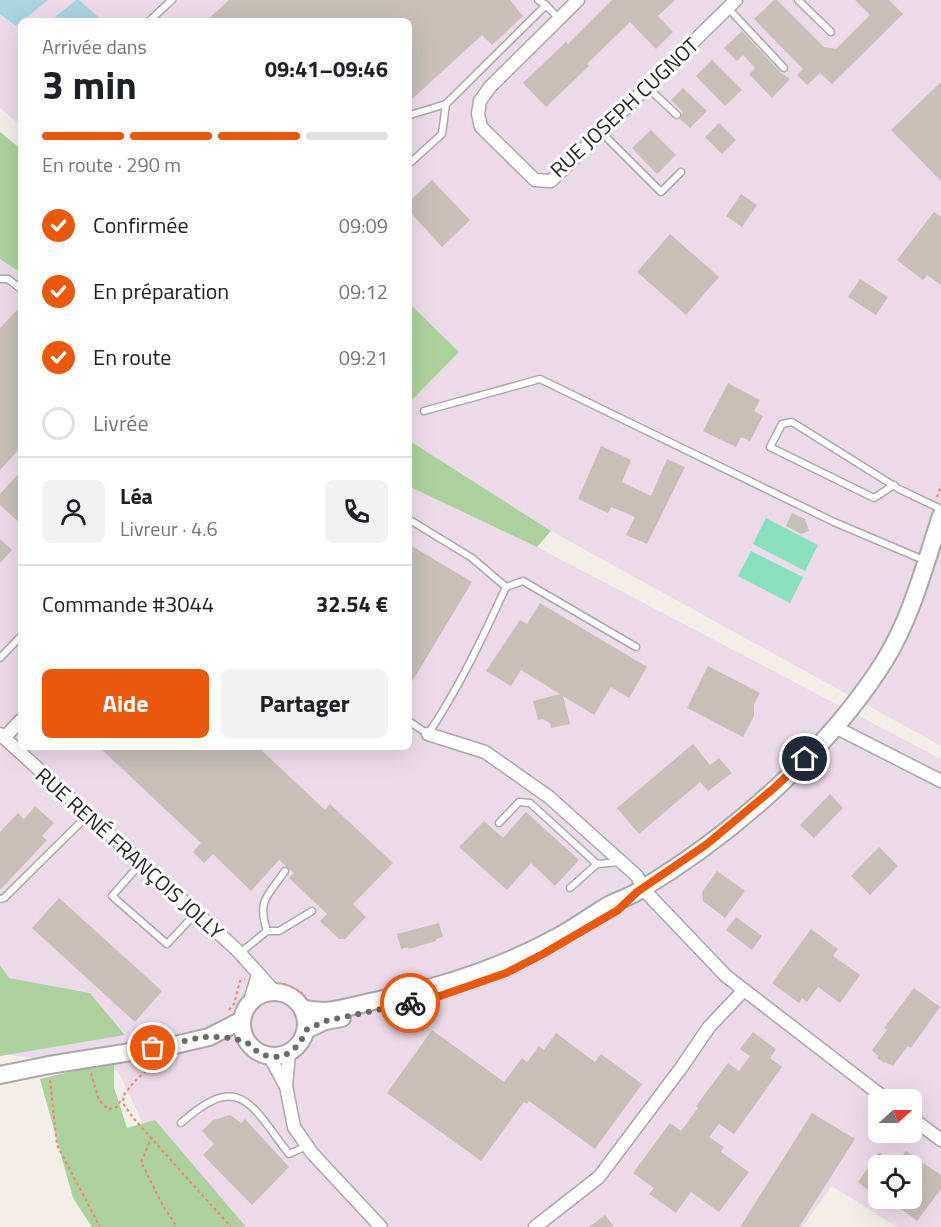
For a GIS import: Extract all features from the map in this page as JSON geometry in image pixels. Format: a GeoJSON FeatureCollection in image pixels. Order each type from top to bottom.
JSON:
{"type":"FeatureCollection","features":[{"type":"Feature","properties":{"kind":"street","name":"RUE JOSEPH CUGNOT"},"geometry":{"type":"LineString","coordinates":[[578,0],[490,87],[480,101],[478,114],[481,127],[535,180],[551,181],[732,4]]}},
{"type":"Feature","properties":{"kind":"street"},"geometry":{"type":"LineString","coordinates":[[306,1030],[325,1021],[440,996],[506,973],[618,910],[640,891],[707,844],[747,812],[805,759],[835,727],[895,644],[909,612],[926,561],[939,511]]}},
{"type":"Feature","properties":{"kind":"street"},"geometry":{"type":"LineString","coordinates":[[2,736],[18,723]]}},
{"type":"Feature","properties":{"kind":"street"},"geometry":{"type":"LineString","coordinates":[[835,727],[941,781]]}},
{"type":"Feature","properties":{"kind":"street"},"geometry":{"type":"LineString","coordinates":[[428,734],[485,752],[549,797],[637,876],[640,891],[726,976],[873,1089]]}},
{"type":"Feature","properties":{"kind":"street","name":"RUE RENÉ FRANÇOIS JOLLY"},"geometry":{"type":"LineString","coordinates":[[2,736],[240,953],[258,975],[279,988]]}},
{"type":"Feature","properties":{"kind":"street"},"geometry":{"type":"LineString","coordinates":[[209,1037],[256,997],[279,988],[291,997],[325,1011],[419,992],[470,977],[562,935],[609,905],[640,891]]}},
{"type":"Feature","properties":{"kind":"street"},"geometry":{"type":"LineString","coordinates":[[249,1004],[258,975]]}},
{"type":"Feature","properties":{"kind":"street"},"geometry":{"type":"LineString","coordinates":[[535,1227],[599,1177],[709,1027],[744,990]]}},
{"type":"Feature","properties":{"kind":"street"},"geometry":{"type":"LineString","coordinates":[[0,1075],[209,1037],[230,1038],[249,1044],[262,1055],[270,1057],[289,1054],[303,1040],[307,1019],[305,1002]]}},
{"type":"Feature","properties":{"kind":"street"},"geometry":{"type":"LineString","coordinates":[[234,1017],[249,1044]]}},
{"type":"Feature","properties":{"kind":"street"},"geometry":{"type":"LineString","coordinates":[[289,1054],[286,1086],[294,1126],[307,1145],[381,1227]]}},
{"type":"Feature","properties":{"kind":"street"},"geometry":{"type":"LineString","coordinates":[[270,1057],[286,1086]]}},
{"type":"Feature","properties":{"kind":"street"},"geometry":{"type":"LineString","coordinates":[[922,1126],[941,1140]]}},
{"type":"Feature","properties":{"kind":"lane"},"geometry":{"type":"LineString","coordinates":[[152,18],[172,0]]}},
{"type":"Feature","properties":{"kind":"lane"},"geometry":{"type":"LineString","coordinates":[[538,0],[559,19]]}},
{"type":"Feature","properties":{"kind":"lane"},"geometry":{"type":"LineString","coordinates":[[798,0],[831,32]]}},
{"type":"Feature","properties":{"kind":"lane"},"geometry":{"type":"LineString","coordinates":[[732,4],[784,68]]}},
{"type":"Feature","properties":{"kind":"lane"},"geometry":{"type":"LineString","coordinates":[[412,114],[446,104],[546,5]]}},
{"type":"Feature","properties":{"kind":"lane"},"geometry":{"type":"LineString","coordinates":[[647,87],[676,115]]}},
{"type":"Feature","properties":{"kind":"lane"},"geometry":{"type":"LineString","coordinates":[[412,161],[442,134],[446,104]]}},
{"type":"Feature","properties":{"kind":"lane"},"geometry":{"type":"LineString","coordinates":[[601,132],[661,192],[681,172]]}},
{"type":"Feature","properties":{"kind":"lane"},"geometry":{"type":"LineString","coordinates":[[0,279],[8,279],[18,287]]}},
{"type":"Feature","properties":{"kind":"lane"},"geometry":{"type":"LineString","coordinates":[[424,411],[540,379],[834,522],[926,561]]}},
{"type":"Feature","properties":{"kind":"lane"},"geometry":{"type":"LineString","coordinates":[[894,485],[874,498],[770,447],[782,424],[792,422],[939,511]]}},
{"type":"Feature","properties":{"kind":"lane"},"geometry":{"type":"LineString","coordinates":[[412,521],[472,558],[506,587]]}},
{"type":"Feature","properties":{"kind":"lane"},"geometry":{"type":"LineString","coordinates":[[412,723],[428,734],[483,638],[506,587],[522,581],[636,647]]}},
{"type":"Feature","properties":{"kind":"lane"},"geometry":{"type":"LineString","coordinates":[[0,658],[18,639]]}},
{"type":"Feature","properties":{"kind":"lane"},"geometry":{"type":"LineString","coordinates":[[499,824],[519,802],[530,803],[597,864]]}},
{"type":"Feature","properties":{"kind":"lane"},"geometry":{"type":"LineString","coordinates":[[0,899],[4,898],[89,815]]}},
{"type":"Feature","properties":{"kind":"lane"},"geometry":{"type":"LineString","coordinates":[[570,888],[597,864],[621,861]]}},
{"type":"Feature","properties":{"kind":"lane"},"geometry":{"type":"LineString","coordinates":[[141,863],[112,896],[167,944],[196,913]]}},
{"type":"Feature","properties":{"kind":"lane"},"geometry":{"type":"LineString","coordinates":[[267,931],[261,913],[264,900],[285,872]]}},
{"type":"Feature","properties":{"kind":"lane"},"geometry":{"type":"LineString","coordinates":[[240,953],[267,931],[279,931],[312,911]]}},
{"type":"Feature","properties":{"kind":"lane"},"geometry":{"type":"LineString","coordinates":[[181,1123],[200,1106],[216,1098],[233,1096],[250,1105],[290,1154],[307,1145]]}},
{"type":"Feature","properties":{"kind":"path"},"geometry":{"type":"LineString","coordinates":[[939,511],[941,485]]}},
{"type":"Feature","properties":{"kind":"path"},"geometry":{"type":"LineString","coordinates":[[234,1017],[234,1004],[240,981],[258,975]]}},
{"type":"Feature","properties":{"kind":"path"},"geometry":{"type":"LineString","coordinates":[[279,988],[305,1002]]}},
{"type":"Feature","properties":{"kind":"path"},"geometry":{"type":"LineString","coordinates":[[86,1059],[99,1100],[108,1109],[117,1107],[138,1077],[175,1045]]}},
{"type":"Feature","properties":{"kind":"path"},"geometry":{"type":"LineString","coordinates":[[49,1065],[57,1145],[100,1227]]}},
{"type":"Feature","properties":{"kind":"path"},"geometry":{"type":"LineString","coordinates":[[123,1096],[124,1105],[134,1119],[231,1227]]}},
{"type":"Feature","properties":{"kind":"path"},"geometry":{"type":"LineString","coordinates":[[152,1137],[141,1162],[163,1206],[177,1227]]}},
{"type":"Feature","properties":{"kind":"shaded area"},"geometry":{"type":"Polygon","coordinates":[[[0,0],[941,0],[941,746],[551,531],[412,442],[412,400],[459,352],[412,306],[412,18],[18,18],[18,123],[0,108],[0,0]]]}},
{"type":"Feature","properties":{"kind":"shaded area"},"geometry":{"type":"Polygon","coordinates":[[[0,259],[18,271],[18,750],[412,750],[412,488],[537,547],[941,759],[941,1227],[897,1227],[868,1209],[922,1209],[922,1155],[868,1155],[868,1209],[832,1186],[802,1227],[233,1227],[145,1128],[118,1071],[5,1054],[125,1034],[90,993],[9,978],[0,965],[0,259]]]}},
{"type":"Feature","properties":{"kind":"green space"},"geometry":{"type":"Polygon","coordinates":[[[0,132],[18,147],[18,271],[0,259],[0,132]]]}},
{"type":"Feature","properties":{"kind":"green space"},"geometry":{"type":"Polygon","coordinates":[[[412,306],[459,352],[412,400],[412,306]]]}},
{"type":"Feature","properties":{"kind":"green space"},"geometry":{"type":"Polygon","coordinates":[[[412,442],[551,531],[537,547],[412,488],[412,442]]]}},
{"type":"Feature","properties":{"kind":"green space"},"geometry":{"type":"Polygon","coordinates":[[[766,518],[818,545],[805,571],[753,544],[766,518]]]}},
{"type":"Feature","properties":{"kind":"green space"},"geometry":{"type":"Polygon","coordinates":[[[751,551],[803,577],[790,603],[738,576],[751,551]]]}},
{"type":"Feature","properties":{"kind":"green space"},"geometry":{"type":"Polygon","coordinates":[[[0,965],[9,978],[90,993],[125,1035],[0,1056],[0,965]]]}},
{"type":"Feature","properties":{"kind":"green space"},"geometry":{"type":"Polygon","coordinates":[[[114,1061],[114,1087],[127,1128],[155,1120],[246,1227],[92,1227],[73,1198],[40,1079],[114,1061]]]}},
{"type":"Feature","properties":{"kind":"water"},"geometry":{"type":"Polygon","coordinates":[[[0,0],[48,0],[26,18],[18,18],[16,26],[0,14],[0,0]]]}},
{"type":"Feature","properties":{"kind":"water"},"geometry":{"type":"Polygon","coordinates":[[[79,0],[100,18],[54,18],[79,0]]]}},
{"type":"Feature","properties":{"kind":"building"},"geometry":{"type":"Polygon","coordinates":[[[229,0],[510,0],[523,16],[492,45],[482,35],[412,99],[412,18],[209,18],[229,0]]]}},
{"type":"Feature","properties":{"kind":"building"},"geometry":{"type":"Polygon","coordinates":[[[612,0],[675,0],[658,16],[673,32],[656,49],[630,22],[546,107],[523,83],[566,42],[568,44],[612,0]]]}},
{"type":"Feature","properties":{"kind":"building"},"geometry":{"type":"Polygon","coordinates":[[[774,0],[777,0],[824,47],[836,49],[870,15],[855,0],[889,0],[903,14],[832,84],[820,73],[807,85],[797,75],[803,69],[754,19],[774,0]]]}},
{"type":"Feature","properties":{"kind":"building"},"geometry":{"type":"Polygon","coordinates":[[[742,31],[780,72],[790,79],[772,98],[749,74],[755,68],[743,55],[737,61],[724,48],[742,31]]]}},
{"type":"Feature","properties":{"kind":"building"},"geometry":{"type":"Polygon","coordinates":[[[712,60],[742,90],[725,106],[696,76],[712,60]]]}},
{"type":"Feature","properties":{"kind":"building"},"geometry":{"type":"Polygon","coordinates":[[[941,82],[941,181],[891,130],[941,82]]]}},
{"type":"Feature","properties":{"kind":"building"},"geometry":{"type":"Polygon","coordinates":[[[683,88],[707,111],[690,128],[680,119],[683,112],[671,100],[683,88]]]}},
{"type":"Feature","properties":{"kind":"building"},"geometry":{"type":"Polygon","coordinates":[[[719,123],[736,140],[722,154],[705,137],[719,123]]]}},
{"type":"Feature","properties":{"kind":"building"},"geometry":{"type":"Polygon","coordinates":[[[651,130],[676,155],[657,174],[632,148],[651,130]]]}},
{"type":"Feature","properties":{"kind":"building"},"geometry":{"type":"Polygon","coordinates":[[[432,180],[470,220],[442,247],[412,214],[412,199],[432,180]]]}},
{"type":"Feature","properties":{"kind":"building"},"geometry":{"type":"Polygon","coordinates":[[[741,194],[757,205],[742,227],[726,216],[741,194]]]}},
{"type":"Feature","properties":{"kind":"building"},"geometry":{"type":"Polygon","coordinates":[[[934,212],[941,217],[941,285],[927,275],[923,280],[897,260],[934,212]]]}},
{"type":"Feature","properties":{"kind":"building"},"geometry":{"type":"Polygon","coordinates":[[[670,234],[719,277],[686,315],[637,272],[670,234]]]}},
{"type":"Feature","properties":{"kind":"building"},"geometry":{"type":"Polygon","coordinates":[[[860,279],[888,297],[876,315],[848,297],[860,279]]]}},
{"type":"Feature","properties":{"kind":"building"},"geometry":{"type":"Polygon","coordinates":[[[18,309],[18,450],[0,470],[0,328],[18,309]]]}},
{"type":"Feature","properties":{"kind":"building"},"geometry":{"type":"Polygon","coordinates":[[[728,383],[760,400],[754,411],[763,416],[750,441],[741,437],[736,447],[703,431],[728,383]]]}},
{"type":"Feature","properties":{"kind":"building"},"geometry":{"type":"Polygon","coordinates":[[[601,446],[631,460],[622,482],[651,496],[667,459],[685,467],[647,544],[626,535],[635,517],[611,507],[608,513],[578,499],[601,446]]]}},
{"type":"Feature","properties":{"kind":"building"},"geometry":{"type":"Polygon","coordinates":[[[18,474],[18,521],[0,505],[0,494],[18,474]]]}},
{"type":"Feature","properties":{"kind":"building"},"geometry":{"type":"Polygon","coordinates":[[[792,513],[805,519],[809,531],[801,534],[786,526],[792,513]]]}},
{"type":"Feature","properties":{"kind":"building"},"geometry":{"type":"Polygon","coordinates":[[[0,539],[12,550],[0,563],[0,539]]]}},
{"type":"Feature","properties":{"kind":"building"},"geometry":{"type":"Polygon","coordinates":[[[412,546],[472,582],[412,682],[412,546]]]}},
{"type":"Feature","properties":{"kind":"building"},"geometry":{"type":"Polygon","coordinates":[[[540,603],[647,667],[629,698],[611,687],[594,715],[563,696],[570,724],[551,728],[550,723],[543,719],[538,720],[533,701],[560,694],[521,670],[511,686],[486,671],[520,620],[527,624],[540,603]]]}},
{"type":"Feature","properties":{"kind":"building"},"geometry":{"type":"Polygon","coordinates":[[[708,666],[760,693],[754,704],[754,716],[743,737],[687,708],[708,666]]]}},
{"type":"Feature","properties":{"kind":"building"},"geometry":{"type":"Polygon","coordinates":[[[693,744],[710,765],[719,758],[732,773],[708,791],[700,782],[639,834],[617,808],[693,744]]]}},
{"type":"Feature","properties":{"kind":"building"},"geometry":{"type":"Polygon","coordinates":[[[102,750],[261,750],[325,810],[330,804],[393,863],[353,904],[366,917],[345,939],[339,939],[320,921],[327,914],[289,878],[294,873],[279,860],[251,891],[213,854],[204,863],[193,852],[201,843],[102,750]]]}},
{"type":"Feature","properties":{"kind":"building"},"geometry":{"type":"Polygon","coordinates":[[[830,794],[843,808],[814,838],[800,825],[830,794]]]}},
{"type":"Feature","properties":{"kind":"building"},"geometry":{"type":"Polygon","coordinates":[[[35,806],[54,823],[42,836],[47,840],[0,890],[0,832],[18,813],[24,819],[35,806]]]}},
{"type":"Feature","properties":{"kind":"building"},"geometry":{"type":"Polygon","coordinates":[[[526,812],[579,860],[555,886],[531,863],[507,890],[459,847],[484,821],[503,838],[526,812]]]}},
{"type":"Feature","properties":{"kind":"building"},"geometry":{"type":"Polygon","coordinates":[[[879,847],[898,866],[870,895],[851,876],[879,847]]]}},
{"type":"Feature","properties":{"kind":"building"},"geometry":{"type":"Polygon","coordinates":[[[717,871],[745,891],[725,918],[703,901],[702,892],[717,871]]]}},
{"type":"Feature","properties":{"kind":"building"},"geometry":{"type":"Polygon","coordinates":[[[59,898],[162,991],[135,1022],[32,928],[59,898]]]}},
{"type":"Feature","properties":{"kind":"building"},"geometry":{"type":"Polygon","coordinates":[[[736,917],[762,936],[752,950],[726,930],[736,917]]]}},
{"type":"Feature","properties":{"kind":"building"},"geometry":{"type":"Polygon","coordinates":[[[439,923],[443,937],[409,949],[408,947],[401,949],[397,934],[439,923]]]}},
{"type":"Feature","properties":{"kind":"building"},"geometry":{"type":"Polygon","coordinates":[[[811,929],[838,949],[833,956],[860,975],[840,1003],[818,987],[807,1002],[802,998],[799,1003],[772,983],[811,929]]]}},
{"type":"Feature","properties":{"kind":"building"},"geometry":{"type":"Polygon","coordinates":[[[914,988],[940,1007],[911,1048],[908,1046],[893,1066],[884,1063],[872,1050],[887,1030],[884,1028],[914,988]]]}},
{"type":"Feature","properties":{"kind":"building"},"geometry":{"type":"Polygon","coordinates":[[[432,1030],[504,1082],[522,1058],[527,1062],[539,1046],[544,1050],[556,1033],[595,1062],[601,1054],[642,1084],[595,1149],[529,1101],[527,1104],[524,1102],[481,1161],[387,1093],[432,1030]]]}},
{"type":"Feature","properties":{"kind":"building"},"geometry":{"type":"Polygon","coordinates":[[[753,1032],[776,1049],[770,1058],[782,1067],[734,1134],[719,1124],[709,1137],[724,1147],[721,1152],[749,1172],[719,1212],[691,1192],[676,1213],[649,1194],[654,1188],[633,1173],[670,1123],[681,1131],[698,1108],[696,1106],[728,1063],[739,1071],[750,1056],[740,1049],[753,1032]]]}},
{"type":"Feature","properties":{"kind":"building"},"geometry":{"type":"Polygon","coordinates":[[[812,1113],[855,1139],[799,1227],[740,1227],[812,1113]]]}},
{"type":"Feature","properties":{"kind":"building"},"geometry":{"type":"Polygon","coordinates":[[[230,1115],[241,1123],[245,1119],[289,1167],[252,1205],[203,1155],[214,1144],[202,1131],[213,1120],[230,1115]]]}},
{"type":"Feature","properties":{"kind":"building"},"geometry":{"type":"Polygon","coordinates":[[[922,1162],[941,1175],[941,1189],[917,1221],[901,1209],[922,1209],[922,1162]]]}},
{"type":"Feature","properties":{"kind":"building"},"geometry":{"type":"Polygon","coordinates":[[[868,1168],[868,1190],[858,1182],[868,1168]]]}},
{"type":"Feature","properties":{"kind":"building"},"geometry":{"type":"Polygon","coordinates":[[[605,1215],[614,1227],[589,1227],[605,1215]]]}},
{"type":"Feature","properties":{"kind":"way so far"},"geometry":{"type":"LineString","coordinates":[[153,1048],[209,1037],[230,1038],[249,1044],[262,1055],[280,1057],[297,1048],[306,1030],[325,1021],[410,1003]]}},
{"type":"Feature","properties":{"kind":"route"},"geometry":{"type":"LineString","coordinates":[[410,1003],[440,996],[506,973],[618,910],[637,892],[707,844],[747,812],[805,759]]}}]}
